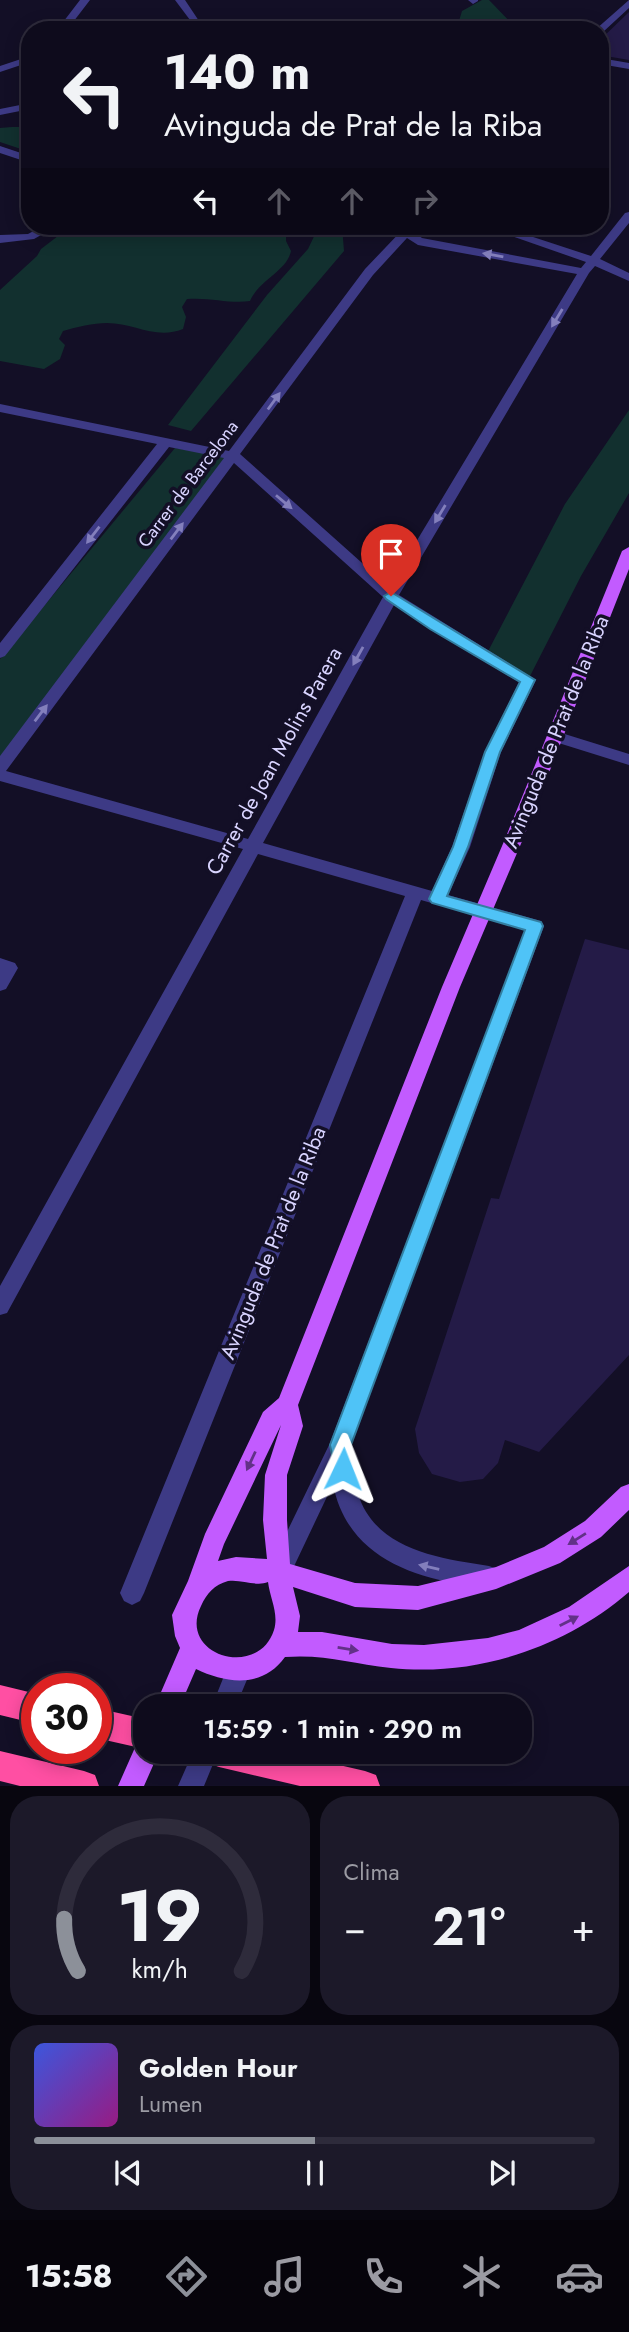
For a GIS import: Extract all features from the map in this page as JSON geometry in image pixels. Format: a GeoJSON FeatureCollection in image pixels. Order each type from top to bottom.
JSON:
{"type":"FeatureCollection","features":[{"type":"Feature","properties":{"kind":"highway"},"geometry":{"type":"LineString","coordinates":[[0,1700],[21,1705]]}},
{"type":"Feature","properties":{"kind":"highway"},"geometry":{"type":"LineString","coordinates":[[112,1727],[133,1731]]}},
{"type":"Feature","properties":{"kind":"highway"},"geometry":{"type":"LineString","coordinates":[[271,1764],[365,1786]]}},
{"type":"Feature","properties":{"kind":"highway"},"geometry":{"type":"LineString","coordinates":[[0,1766],[85,1786]]}},
{"type":"Feature","properties":{"kind":"main road","name":"Avinguda de Prat de la Riba"},"geometry":{"type":"LineString","coordinates":[[287,1405],[481,912],[514,839],[629,551]]}},
{"type":"Feature","properties":{"kind":"main road"},"geometry":{"type":"LineString","coordinates":[[287,1405],[292,1426],[276,1475],[275,1520],[281,1582],[288,1616],[285,1637],[271,1656],[256,1666],[239,1670],[221,1668],[205,1661],[193,1648],[187,1636],[184,1615],[199,1585],[213,1542],[271,1419],[287,1405]]}},
{"type":"Feature","properties":{"kind":"main road"},"geometry":{"type":"LineString","coordinates":[[199,1585],[222,1570],[250,1569],[281,1582],[355,1595],[418,1598],[496,1578],[552,1555],[593,1529],[629,1495]]}},
{"type":"Feature","properties":{"kind":"main road"},"geometry":{"type":"LineString","coordinates":[[280,1646],[313,1643],[392,1656],[466,1656],[515,1644],[547,1632],[584,1613],[629,1577]]}},
{"type":"Feature","properties":{"kind":"main road"},"geometry":{"type":"LineString","coordinates":[[172,1694],[193,1648]]}},
{"type":"Feature","properties":{"kind":"main road"},"geometry":{"type":"LineString","coordinates":[[131,1786],[141,1764]]}},
{"type":"Feature","properties":{"kind":"street"},"geometry":{"type":"LineString","coordinates":[[69,21],[85,0]]}},
{"type":"Feature","properties":{"kind":"street"},"geometry":{"type":"LineString","coordinates":[[180,0],[196,21]]}},
{"type":"Feature","properties":{"kind":"street"},"geometry":{"type":"LineString","coordinates":[[609,22],[629,3]]}},
{"type":"Feature","properties":{"kind":"street"},"geometry":{"type":"LineString","coordinates":[[0,69],[21,62]]}},
{"type":"Feature","properties":{"kind":"street"},"geometry":{"type":"LineString","coordinates":[[609,63],[629,66]]}},
{"type":"Feature","properties":{"kind":"street"},"geometry":{"type":"LineString","coordinates":[[0,112],[21,108]]}},
{"type":"Feature","properties":{"kind":"street"},"geometry":{"type":"LineString","coordinates":[[0,149],[21,157]]}},
{"type":"Feature","properties":{"kind":"street","name":"Carrer de Joan Molins Parera"},"geometry":{"type":"LineString","coordinates":[[0,1306],[391,596],[584,272],[629,215]]}},
{"type":"Feature","properties":{"kind":"street"},"geometry":{"type":"LineString","coordinates":[[0,239],[34,235]]}},
{"type":"Feature","properties":{"kind":"street","name":"Carrer de Barcelona"},"geometry":{"type":"LineString","coordinates":[[0,768],[369,272],[404,235]]}},
{"type":"Feature","properties":{"kind":"street"},"geometry":{"type":"LineString","coordinates":[[414,235],[418,242],[584,272]]}},
{"type":"Feature","properties":{"kind":"street"},"geometry":{"type":"LineString","coordinates":[[516,235],[594,261],[629,277]]}},
{"type":"Feature","properties":{"kind":"street"},"geometry":{"type":"LineString","coordinates":[[3,412],[234,456],[391,596],[435,626],[528,680],[492,752],[461,847],[437,899]]}},
{"type":"Feature","properties":{"kind":"street"},"geometry":{"type":"LineString","coordinates":[[0,653],[165,443]]}},
{"type":"Feature","properties":{"kind":"street"},"geometry":{"type":"LineString","coordinates":[[555,736],[629,761]]}},
{"type":"Feature","properties":{"kind":"street"},"geometry":{"type":"LineString","coordinates":[[0,775],[535,926],[340,1445],[281,1582]]}},
{"type":"Feature","properties":{"kind":"street","name":"Avinguda de Prat de la Riba"},"geometry":{"type":"LineString","coordinates":[[132,1593],[415,893]]}},
{"type":"Feature","properties":{"kind":"street"},"geometry":{"type":"LineString","coordinates":[[0,965],[9,968],[0,984]]}},
{"type":"Feature","properties":{"kind":"street"},"geometry":{"type":"LineString","coordinates":[[340,1445],[346,1492],[356,1520],[373,1540],[390,1553],[415,1564],[496,1578]]}},
{"type":"Feature","properties":{"kind":"street"},"geometry":{"type":"LineString","coordinates":[[229,1694],[239,1670]]}},
{"type":"Feature","properties":{"kind":"street"},"geometry":{"type":"LineString","coordinates":[[191,1786],[200,1764]]}},
{"type":"Feature","properties":{"kind":"green space"},"geometry":{"type":"Polygon","coordinates":[[[482,0],[489,0],[509,21],[459,21],[462,11],[482,0]]]}},
{"type":"Feature","properties":{"kind":"green space"},"geometry":{"type":"Polygon","coordinates":[[[21,127],[21,149],[0,142],[0,128],[21,127]]]}},
{"type":"Feature","properties":{"kind":"green space"},"geometry":{"type":"Polygon","coordinates":[[[59,235],[286,235],[291,251],[284,264],[254,293],[250,301],[187,299],[182,307],[186,317],[183,329],[173,332],[154,332],[107,323],[63,331],[59,339],[65,345],[60,359],[44,369],[0,361],[0,290],[37,256],[41,249],[59,235]]]}},
{"type":"Feature","properties":{"kind":"green space"},"geometry":{"type":"Polygon","coordinates":[[[315,235],[343,235],[344,251],[191,431],[168,425],[267,295],[308,249],[315,235]]]}},
{"type":"Feature","properties":{"kind":"green space"},"geometry":{"type":"Polygon","coordinates":[[[629,410],[629,493],[581,576],[528,680],[485,657],[565,504],[629,410]]]}},
{"type":"Feature","properties":{"kind":"green space"},"geometry":{"type":"Polygon","coordinates":[[[175,448],[228,457],[0,768],[0,659],[175,448]]]}},
{"type":"Feature","properties":{"kind":"building"},"geometry":{"type":"Polygon","coordinates":[[[629,12],[629,60],[609,57],[609,31],[629,12]]]}},
{"type":"Feature","properties":{"kind":"building"},"geometry":{"type":"Polygon","coordinates":[[[585,939],[629,950],[629,1355],[539,1452],[505,1440],[498,1463],[483,1479],[460,1482],[432,1474],[419,1453],[415,1429],[491,1198],[499,1199],[585,939]]]}},
{"type":"Feature","properties":{"kind":"route"},"geometry":{"type":"LineString","coordinates":[[343,1469],[340,1445],[535,926],[437,899],[461,847],[492,752],[528,680],[435,626],[391,596]]}}]}
